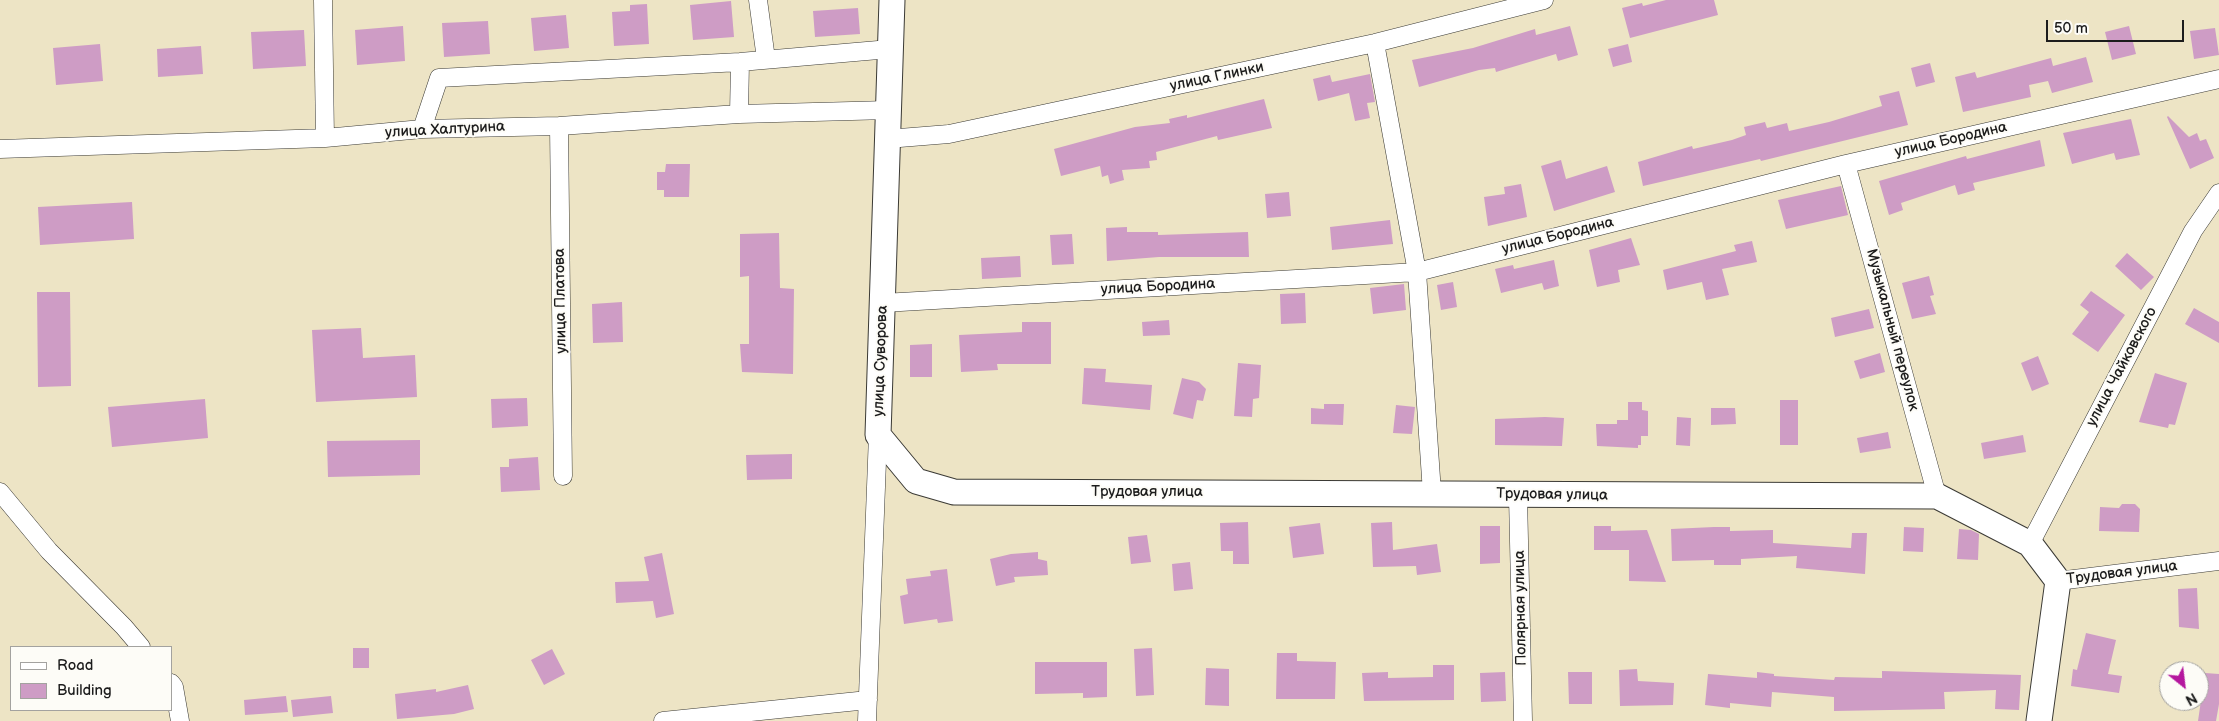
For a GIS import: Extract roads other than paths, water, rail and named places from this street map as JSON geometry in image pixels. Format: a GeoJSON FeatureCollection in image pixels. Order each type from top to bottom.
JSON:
{"type":"FeatureCollection","features":[{"type":"Feature","properties":{"kind":"main road","name":"улица Суворова"},"geometry":{"type":"LineString","coordinates":[[878,435],[892,0]]}},
{"type":"Feature","properties":{"kind":"main road","name":"Трудовая улица"},"geometry":{"type":"LineString","coordinates":[[878,435],[916,481],[954,492],[1432,493],[1518,496],[1937,496],[2030,544],[2058,581]]}},
{"type":"Feature","properties":{"kind":"main road"},"geometry":{"type":"LineString","coordinates":[[2039,721],[2058,581]]}},
{"type":"Feature","properties":{"kind":"street"},"geometry":{"type":"LineString","coordinates":[[323,0],[326,138]]}},
{"type":"Feature","properties":{"kind":"street"},"geometry":{"type":"LineString","coordinates":[[758,0],[766,60]]}},
{"type":"Feature","properties":{"kind":"street","name":"улица Глинки"},"geometry":{"type":"LineString","coordinates":[[887,139],[949,134],[1375,43],[1544,0]]}},
{"type":"Feature","properties":{"kind":"street"},"geometry":{"type":"LineString","coordinates":[[1375,43],[1417,272],[1432,493]]}},
{"type":"Feature","properties":{"kind":"street"},"geometry":{"type":"LineString","coordinates":[[422,129],[439,78],[740,62],[890,49]]}},
{"type":"Feature","properties":{"kind":"street"},"geometry":{"type":"LineString","coordinates":[[739,114],[740,62]]}},
{"type":"Feature","properties":{"kind":"street","name":"улица Бородина"},"geometry":{"type":"LineString","coordinates":[[883,303],[1417,272],[1846,164],[2219,79]]}},
{"type":"Feature","properties":{"kind":"street","name":"улица Халтурина"},"geometry":{"type":"LineString","coordinates":[[0,149],[326,138],[422,129],[559,126],[739,114],[889,110]]}},
{"type":"Feature","properties":{"kind":"street","name":"улица Платова"},"geometry":{"type":"LineString","coordinates":[[559,126],[562,476]]}},
{"type":"Feature","properties":{"kind":"street","name":"Музыкальный переулок"},"geometry":{"type":"LineString","coordinates":[[1846,164],[1937,496]]}},
{"type":"Feature","properties":{"kind":"street","name":"улица Чайковского"},"geometry":{"type":"LineString","coordinates":[[2030,544],[2193,231],[2219,193]]}},
{"type":"Feature","properties":{"kind":"street","name":"улица Суворова"},"geometry":{"type":"LineString","coordinates":[[867,721],[878,435]]}},
{"type":"Feature","properties":{"kind":"street"},"geometry":{"type":"LineString","coordinates":[[0,492],[49,551],[124,627],[140,646]]}},
{"type":"Feature","properties":{"kind":"street","name":"Полярная улица"},"geometry":{"type":"LineString","coordinates":[[1518,496],[1523,721]]}},
{"type":"Feature","properties":{"kind":"street","name":"Трудовая улица"},"geometry":{"type":"LineString","coordinates":[[2058,581],[2219,561]]}},
{"type":"Feature","properties":{"kind":"street"},"geometry":{"type":"LineString","coordinates":[[172,684],[180,721]]}},
{"type":"Feature","properties":{"kind":"street"},"geometry":{"type":"LineString","coordinates":[[662,721],[868,700]]}}]}
